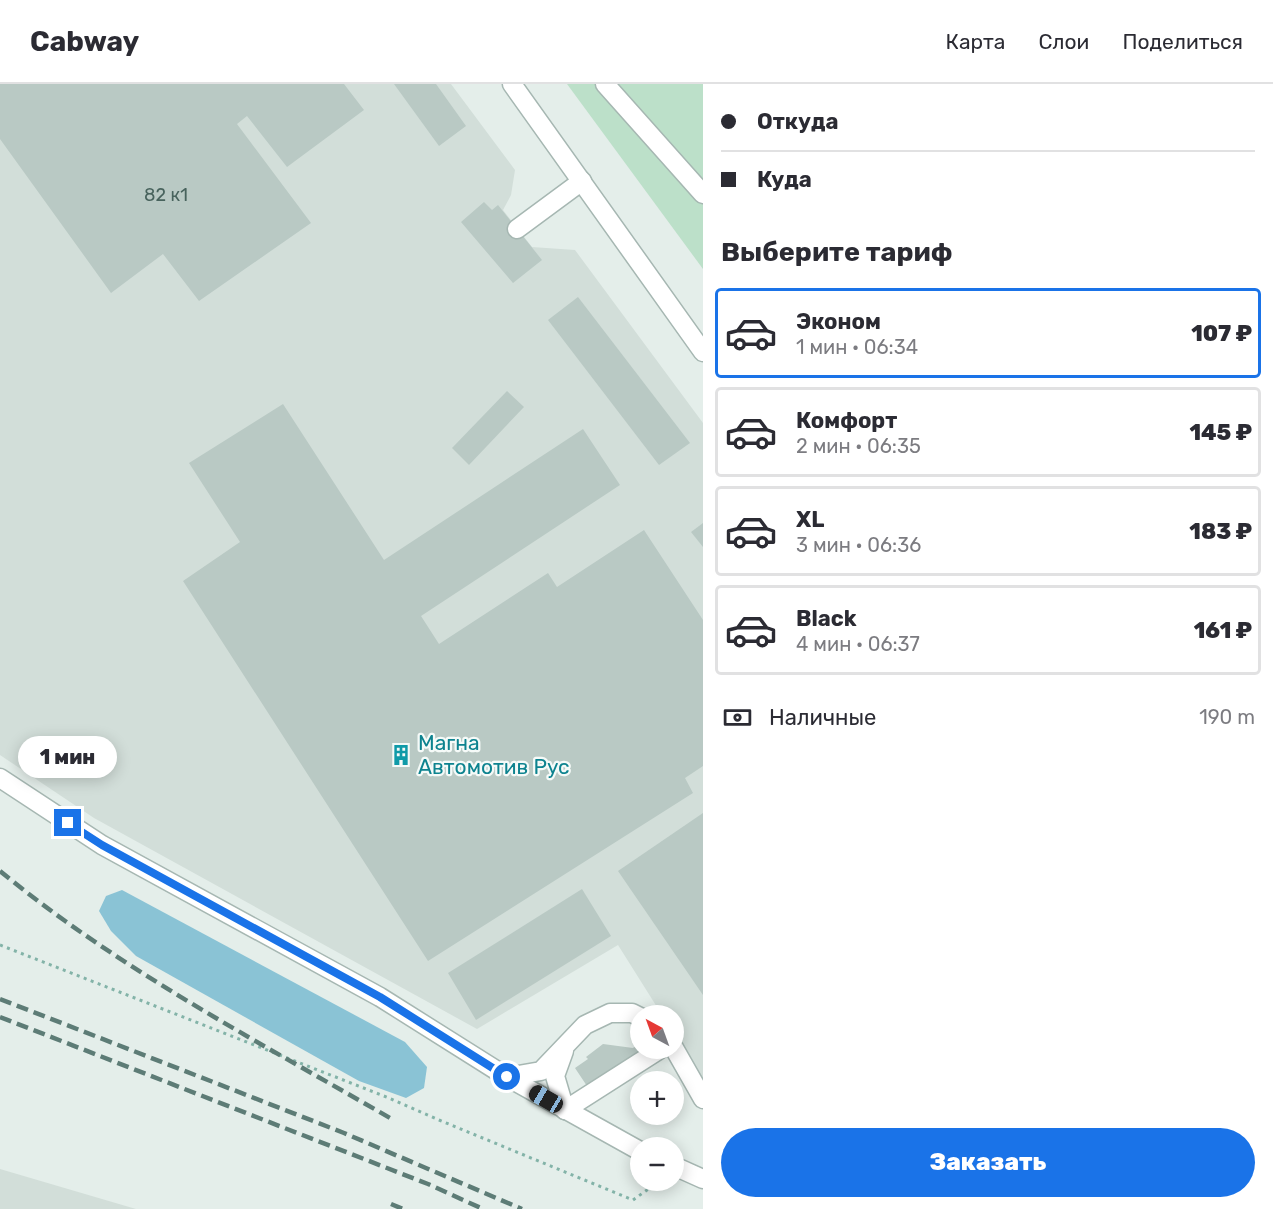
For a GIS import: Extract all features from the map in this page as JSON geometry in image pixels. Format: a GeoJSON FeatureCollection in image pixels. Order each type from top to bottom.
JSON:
{"type":"FeatureCollection","features":[{"type":"Feature","properties":{"kind":"street"},"geometry":{"type":"LineString","coordinates":[[512,84],[703,352]]}},
{"type":"Feature","properties":{"kind":"street"},"geometry":{"type":"LineString","coordinates":[[604,84],[703,194]]}},
{"type":"Feature","properties":{"kind":"street"},"geometry":{"type":"LineString","coordinates":[[517,229],[582,181]]}},
{"type":"Feature","properties":{"kind":"street"},"geometry":{"type":"LineString","coordinates":[[0,778],[102,845],[380,997],[507,1077],[630,1146]]}},
{"type":"Feature","properties":{"kind":"street"},"geometry":{"type":"LineString","coordinates":[[507,1077],[541,1071],[585,1025],[610,1013],[630,1013]]}},
{"type":"Feature","properties":{"kind":"street"},"geometry":{"type":"LineString","coordinates":[[565,1046],[555,1076],[565,1110]]}},
{"type":"Feature","properties":{"kind":"street"},"geometry":{"type":"LineString","coordinates":[[565,1110],[645,1059]]}},
{"type":"Feature","properties":{"kind":"street"},"geometry":{"type":"LineString","coordinates":[[681,1059],[703,1099]]}},
{"type":"Feature","properties":{"kind":"street"},"geometry":{"type":"LineString","coordinates":[[684,1170],[703,1179]]}},
{"type":"Feature","properties":{"kind":"path"},"geometry":{"type":"LineString","coordinates":[[0,945],[389,1098],[633,1200],[646,1191]]}},
{"type":"Feature","properties":{"kind":"shaded area"},"geometry":{"type":"Polygon","coordinates":[[[0,84],[451,84],[515,170],[511,195],[503,210],[532,247],[575,250],[703,423],[703,1080],[684,1049],[684,1005],[656,1005],[618,945],[477,1029],[94,818],[0,755],[0,84]]]}},
{"type":"Feature","properties":{"kind":"shaded area"},"geometry":{"type":"Polygon","coordinates":[[[0,1169],[136,1209],[0,1209],[0,1169]]]}},
{"type":"Feature","properties":{"kind":"green space"},"geometry":{"type":"Polygon","coordinates":[[[567,84],[703,84],[703,269],[567,84]]]}},
{"type":"Feature","properties":{"kind":"water"},"geometry":{"type":"Polygon","coordinates":[[[122,890],[405,1042],[427,1067],[424,1088],[406,1098],[359,1081],[136,956],[111,931],[99,911],[106,896],[122,890]]]}},
{"type":"Feature","properties":{"kind":"building"},"geometry":{"type":"Polygon","coordinates":[[[0,84],[344,84],[364,110],[287,167],[247,116],[237,124],[311,223],[199,301],[163,254],[111,293],[0,139],[0,84]]]}},
{"type":"Feature","properties":{"kind":"building"},"geometry":{"type":"Polygon","coordinates":[[[394,84],[436,84],[466,126],[439,146],[394,84]]]}},
{"type":"Feature","properties":{"kind":"building"},"geometry":{"type":"Polygon","coordinates":[[[484,202],[492,210],[498,205],[542,260],[513,283],[461,222],[484,202]]]}},
{"type":"Feature","properties":{"kind":"building"},"geometry":{"type":"Polygon","coordinates":[[[578,297],[690,443],[659,465],[548,320],[578,297]]]}},
{"type":"Feature","properties":{"kind":"building"},"geometry":{"type":"Polygon","coordinates":[[[507,391],[524,407],[469,465],[452,448],[507,391]]]}},
{"type":"Feature","properties":{"kind":"building"},"geometry":{"type":"Polygon","coordinates":[[[283,404],[384,560],[583,429],[620,485],[421,616],[439,644],[548,573],[557,587],[644,530],[703,620],[703,766],[685,778],[693,793],[428,961],[183,581],[240,542],[189,463],[283,404]]]}},
{"type":"Feature","properties":{"kind":"building"},"geometry":{"type":"Polygon","coordinates":[[[703,523],[703,547],[691,532],[703,523]]]}},
{"type":"Feature","properties":{"kind":"building"},"geometry":{"type":"Polygon","coordinates":[[[703,813],[703,995],[618,871],[703,813]]]}},
{"type":"Feature","properties":{"kind":"building"},"geometry":{"type":"Polygon","coordinates":[[[582,889],[611,936],[476,1020],[448,973],[582,889]]]}},
{"type":"Feature","properties":{"kind":"building"},"geometry":{"type":"Polygon","coordinates":[[[603,1044],[630,1048],[630,1059],[635,1059],[589,1089],[575,1068],[588,1059],[586,1057],[603,1044]]]}},
{"type":"Feature","properties":{"kind":"railway"},"geometry":{"type":"LineString","coordinates":[[0,871],[45,907],[141,972],[390,1118]]}},
{"type":"Feature","properties":{"kind":"railway"},"geometry":{"type":"LineString","coordinates":[[0,999],[344,1133],[522,1209]]}},
{"type":"Feature","properties":{"kind":"railway"},"geometry":{"type":"LineString","coordinates":[[0,1017],[428,1184],[483,1209]]}},
{"type":"Feature","properties":{"kind":"railway"},"geometry":{"type":"LineString","coordinates":[[391,1204],[403,1209]]}},
{"type":"Feature","properties":{"kind":"place","name":"Магна Автомотив Рус"},"geometry":{"type":"Point","coordinates":[401,755]}},
{"type":"Feature","properties":{"kind":"route"},"geometry":{"type":"LineString","coordinates":[[68,823],[102,845],[380,997],[507,1077]]}}]}
